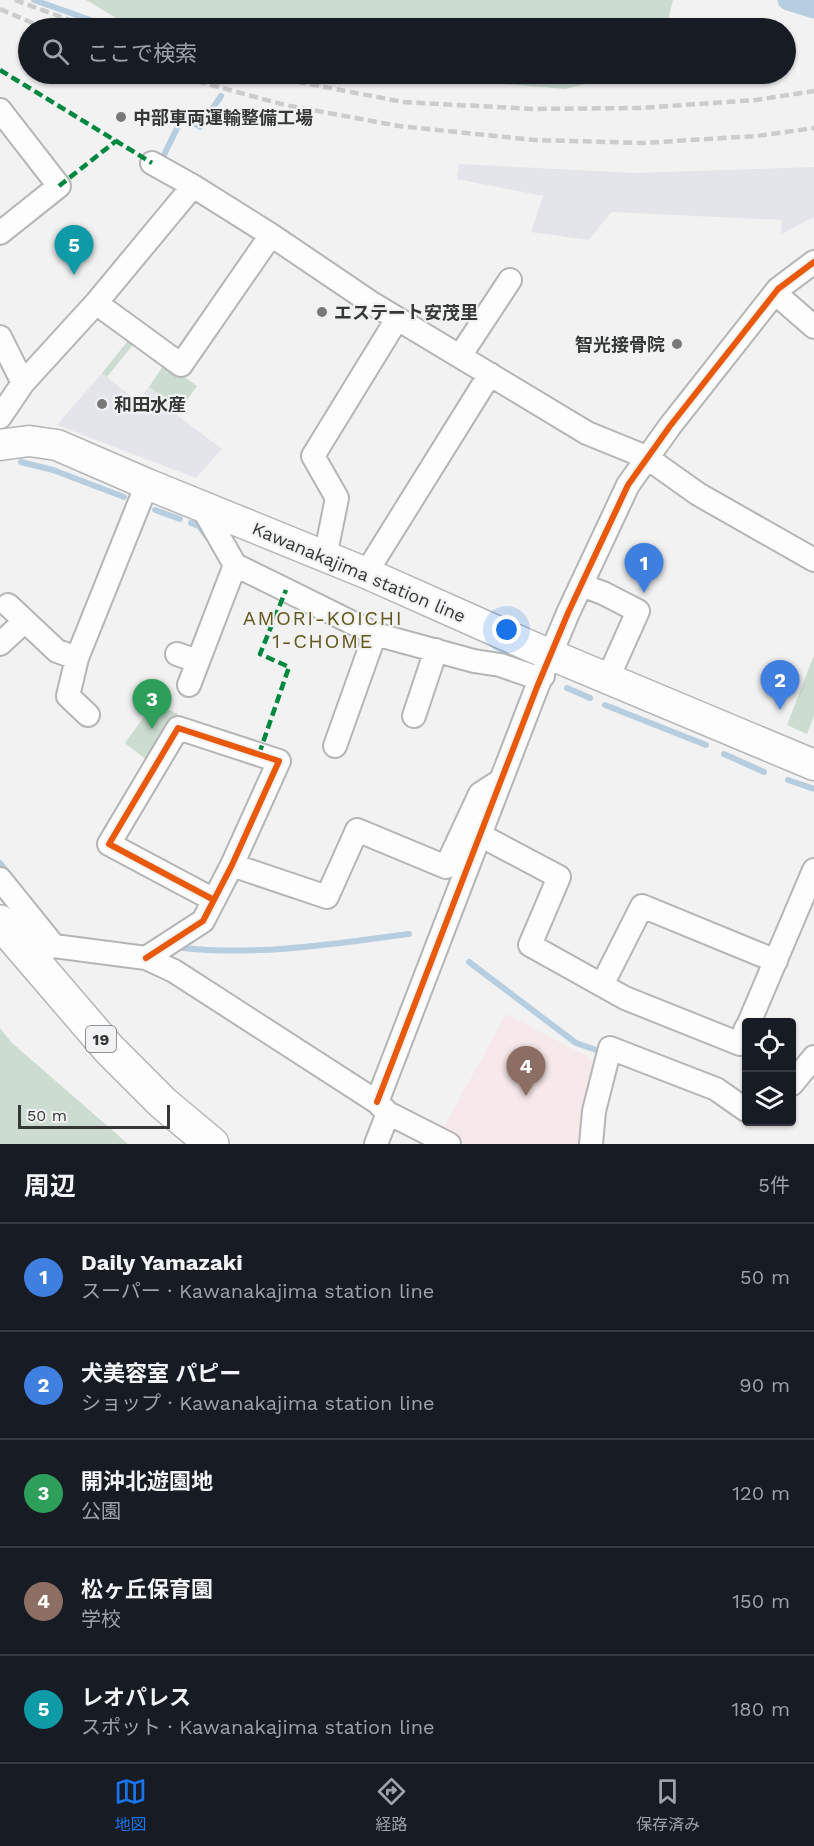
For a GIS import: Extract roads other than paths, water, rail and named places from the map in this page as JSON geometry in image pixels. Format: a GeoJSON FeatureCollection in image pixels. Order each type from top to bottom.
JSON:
{"type":"FeatureCollection","features":[{"type":"Feature","properties":{"kind":"highway","name":"19"},"geometry":{"type":"LineString","coordinates":[[0,922],[41,950],[110,1049],[163,1103],[212,1144]]}},
{"type":"Feature","properties":{"kind":"main road","name":"Kawanakajima station line"},"geometry":{"type":"LineString","coordinates":[[0,445],[29,441],[57,445],[366,573],[547,665],[608,678],[814,765]]}},
{"type":"Feature","properties":{"kind":"street"},"geometry":{"type":"LineString","coordinates":[[0,111],[59,186],[0,233]]}},
{"type":"Feature","properties":{"kind":"street"},"geometry":{"type":"LineString","coordinates":[[152,163],[271,235],[397,319],[587,433],[646,457],[698,494],[814,560]]}},
{"type":"Feature","properties":{"kind":"street"},"geometry":{"type":"LineString","coordinates":[[0,417],[23,383],[96,303],[193,186]]}},
{"type":"Feature","properties":{"kind":"street"},"geometry":{"type":"LineString","coordinates":[[96,303],[181,365],[271,235]]}},
{"type":"Feature","properties":{"kind":"street"},"geometry":{"type":"LineString","coordinates":[[376,1144],[382,1107],[501,780],[581,585],[628,485],[646,457],[775,293],[808,264],[814,262]]}},
{"type":"Feature","properties":{"kind":"street"},"geometry":{"type":"LineString","coordinates":[[460,356],[510,280]]}},
{"type":"Feature","properties":{"kind":"street"},"geometry":{"type":"LineString","coordinates":[[775,293],[814,327]]}},
{"type":"Feature","properties":{"kind":"street"},"geometry":{"type":"LineString","coordinates":[[325,557],[337,498],[313,456],[397,319]]}},
{"type":"Feature","properties":{"kind":"street"},"geometry":{"type":"LineString","coordinates":[[0,337],[23,383]]}},
{"type":"Feature","properties":{"kind":"street"},"geometry":{"type":"LineString","coordinates":[[366,573],[490,374]]}},
{"type":"Feature","properties":{"kind":"street"},"geometry":{"type":"LineString","coordinates":[[88,715],[68,696],[77,658],[147,484]]}},
{"type":"Feature","properties":{"kind":"street"},"geometry":{"type":"LineString","coordinates":[[202,507],[235,564],[375,634],[474,661],[500,665],[532,676],[547,665]]}},
{"type":"Feature","properties":{"kind":"street"},"geometry":{"type":"LineString","coordinates":[[189,685],[187,658],[235,564]]}},
{"type":"Feature","properties":{"kind":"street"},"geometry":{"type":"LineString","coordinates":[[581,585],[603,593],[638,611],[608,678]]}},
{"type":"Feature","properties":{"kind":"street"},"geometry":{"type":"LineString","coordinates":[[9,605],[57,651],[77,658]]}},
{"type":"Feature","properties":{"kind":"street"},"geometry":{"type":"LineString","coordinates":[[0,644],[25,621]]}},
{"type":"Feature","properties":{"kind":"street"},"geometry":{"type":"LineString","coordinates":[[335,746],[375,634]]}},
{"type":"Feature","properties":{"kind":"street"},"geometry":{"type":"LineString","coordinates":[[414,716],[436,650]]}},
{"type":"Feature","properties":{"kind":"street"},"geometry":{"type":"LineString","coordinates":[[146,958],[203,921],[214,900],[232,865],[279,760],[178,728],[109,844],[214,900]]}},
{"type":"Feature","properties":{"kind":"street"},"geometry":{"type":"LineString","coordinates":[[232,865],[327,897],[357,830],[446,867],[480,794],[501,780]]}},
{"type":"Feature","properties":{"kind":"street"},"geometry":{"type":"LineString","coordinates":[[480,835],[559,877],[531,945],[625,998],[740,1044],[742,1039]]}},
{"type":"Feature","properties":{"kind":"street"},"geometry":{"type":"LineString","coordinates":[[751,1018],[814,870]]}},
{"type":"Feature","properties":{"kind":"street"},"geometry":{"type":"LineString","coordinates":[[0,879],[41,950],[146,958],[174,970],[382,1107],[449,1144]]}},
{"type":"Feature","properties":{"kind":"street"},"geometry":{"type":"LineString","coordinates":[[602,986],[642,906],[776,961]]}},
{"type":"Feature","properties":{"kind":"street"},"geometry":{"type":"LineString","coordinates":[[591,1144],[594,1112],[610,1048],[716,1089],[742,1107]]}},
{"type":"Feature","properties":{"kind":"waterway"},"geometry":{"type":"LineString","coordinates":[[34,0],[85,18]]}},
{"type":"Feature","properties":{"kind":"waterway"},"geometry":{"type":"LineString","coordinates":[[788,0],[814,8]]}},
{"type":"Feature","properties":{"kind":"waterway"},"geometry":{"type":"LineString","coordinates":[[162,159],[183,116],[200,127],[221,96]]}},
{"type":"Feature","properties":{"kind":"waterway"},"geometry":{"type":"LineString","coordinates":[[21,462],[53,470],[124,497]]}},
{"type":"Feature","properties":{"kind":"waterway"},"geometry":{"type":"LineString","coordinates":[[155,510],[180,519]]}},
{"type":"Feature","properties":{"kind":"waterway"},"geometry":{"type":"LineString","coordinates":[[191,523],[199,526],[207,537]]}},
{"type":"Feature","properties":{"kind":"waterway"},"geometry":{"type":"LineString","coordinates":[[567,688],[590,698]]}},
{"type":"Feature","properties":{"kind":"waterway"},"geometry":{"type":"LineString","coordinates":[[605,705],[706,745]]}},
{"type":"Feature","properties":{"kind":"waterway"},"geometry":{"type":"LineString","coordinates":[[724,754],[764,772]]}},
{"type":"Feature","properties":{"kind":"waterway"},"geometry":{"type":"LineString","coordinates":[[788,780],[814,789]]}},
{"type":"Feature","properties":{"kind":"waterway"},"geometry":{"type":"LineString","coordinates":[[0,863],[8,873]]}},
{"type":"Feature","properties":{"kind":"waterway"},"geometry":{"type":"LineString","coordinates":[[183,948],[268,950],[409,934]]}},
{"type":"Feature","properties":{"kind":"waterway"},"geometry":{"type":"LineString","coordinates":[[469,962],[576,1043],[599,1051]]}},
{"type":"Feature","properties":{"kind":"railway"},"geometry":{"type":"LineString","coordinates":[[15,0],[64,18]]}},
{"type":"Feature","properties":{"kind":"railway"},"geometry":{"type":"LineString","coordinates":[[0,9],[21,18]]}},
{"type":"Feature","properties":{"kind":"railway"},"geometry":{"type":"LineString","coordinates":[[208,84],[285,105],[399,126],[534,140],[642,143],[757,136],[814,128]]}},
{"type":"Feature","properties":{"kind":"railway"},"geometry":{"type":"LineString","coordinates":[[309,84],[403,102],[533,109],[641,108],[756,100],[814,91]]}},
{"type":"Feature","properties":{"kind":"place","name":"中部車両運輸整備工場"},"geometry":{"type":"Point","coordinates":[121,117]}},
{"type":"Feature","properties":{"kind":"place","name":"レオパレス"},"geometry":{"type":"Point","coordinates":[74,275]}},
{"type":"Feature","properties":{"kind":"place","name":"エステート安茂里"},"geometry":{"type":"Point","coordinates":[322,312]}},
{"type":"Feature","properties":{"kind":"place","name":"智光接骨院"},"geometry":{"type":"Point","coordinates":[677,344]}},
{"type":"Feature","properties":{"kind":"place","name":"和田水産"},"geometry":{"type":"Point","coordinates":[102,404]}},
{"type":"Feature","properties":{"kind":"place","name":"Daily Yamazaki"},"geometry":{"type":"Point","coordinates":[644,593]}},
{"type":"Feature","properties":{"kind":"place","name":"犬美容室 パピー"},"geometry":{"type":"Point","coordinates":[780,710]}},
{"type":"Feature","properties":{"kind":"place","name":"開沖北遊園地"},"geometry":{"type":"Point","coordinates":[152,729]}},
{"type":"Feature","properties":{"kind":"place","name":"松ヶ丘保育園"},"geometry":{"type":"Point","coordinates":[526,1096]}},
{"type":"Feature","properties":{"kind":"district","name":"AMORI-KOICHI 1-CHOME"},"geometry":{"type":"Point","coordinates":[323,630]}}]}
